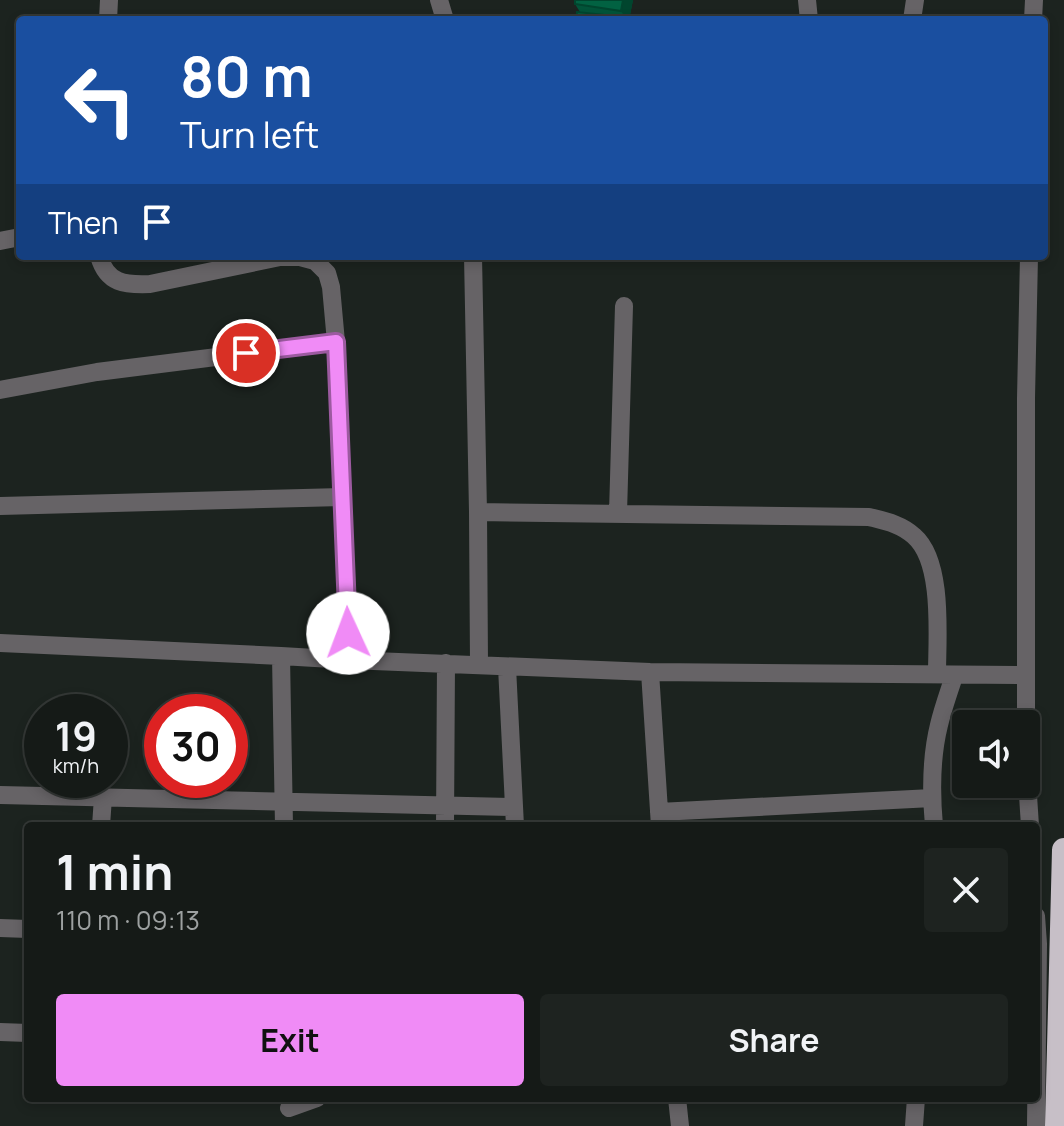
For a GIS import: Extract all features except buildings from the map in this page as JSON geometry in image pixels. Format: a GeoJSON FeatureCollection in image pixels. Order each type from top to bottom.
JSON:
{"type":"FeatureCollection","features":[{"type":"Feature","properties":{"kind":"highway"},"geometry":{"type":"LineString","coordinates":[[1057,1126],[1064,850]]}},
{"type":"Feature","properties":{"kind":"street"},"geometry":{"type":"LineString","coordinates":[[100,260],[112,279],[129,285],[150,284],[266,260]]}},
{"type":"Feature","properties":{"kind":"street"},"geometry":{"type":"LineString","coordinates":[[311,260],[327,273],[331,287],[349,660]]}},
{"type":"Feature","properties":{"kind":"street"},"geometry":{"type":"LineString","coordinates":[[473,260],[479,664]]}},
{"type":"Feature","properties":{"kind":"street"},"geometry":{"type":"LineString","coordinates":[[1026,710],[1029,260]]}},
{"type":"Feature","properties":{"kind":"street"},"geometry":{"type":"LineString","coordinates":[[618,513],[624,306]]}},
{"type":"Feature","properties":{"kind":"street"},"geometry":{"type":"LineString","coordinates":[[0,390],[97,372],[336,342]]}},
{"type":"Feature","properties":{"kind":"street"},"geometry":{"type":"LineString","coordinates":[[0,506],[342,497]]}},
{"type":"Feature","properties":{"kind":"street"},"geometry":{"type":"LineString","coordinates":[[478,512],[869,517],[896,524],[917,537],[931,564],[946,675],[932,798],[934,822]]}},
{"type":"Feature","properties":{"kind":"street"},"geometry":{"type":"LineString","coordinates":[[0,643],[650,672],[1026,675]]}},
{"type":"Feature","properties":{"kind":"street"},"geometry":{"type":"LineString","coordinates":[[281,656],[284,822]]}},
{"type":"Feature","properties":{"kind":"street"},"geometry":{"type":"LineString","coordinates":[[445,822],[446,663]]}},
{"type":"Feature","properties":{"kind":"street"},"geometry":{"type":"LineString","coordinates":[[507,667],[515,822]]}},
{"type":"Feature","properties":{"kind":"street"},"geometry":{"type":"LineString","coordinates":[[650,672],[660,819],[932,798]]}},
{"type":"Feature","properties":{"kind":"street"},"geometry":{"type":"LineString","coordinates":[[0,795],[24,795]]}},
{"type":"Feature","properties":{"kind":"street"},"geometry":{"type":"LineString","coordinates":[[101,822],[103,798]]}},
{"type":"Feature","properties":{"kind":"street"},"geometry":{"type":"LineString","coordinates":[[128,798],[514,807]]}},
{"type":"Feature","properties":{"kind":"street"},"geometry":{"type":"LineString","coordinates":[[1028,798],[1030,822]]}},
{"type":"Feature","properties":{"kind":"street"},"geometry":{"type":"LineString","coordinates":[[0,928],[24,929]]}},
{"type":"Feature","properties":{"kind":"street"},"geometry":{"type":"LineString","coordinates":[[0,1032],[24,1033]]}},
{"type":"Feature","properties":{"kind":"street"},"geometry":{"type":"LineString","coordinates":[[290,1111],[309,1102]]}},
{"type":"Feature","properties":{"kind":"street"},"geometry":{"type":"LineString","coordinates":[[677,1102],[680,1126]]}},
{"type":"Feature","properties":{"kind":"street"},"geometry":{"type":"LineString","coordinates":[[914,1126],[916,1102]]}},
{"type":"Feature","properties":{"kind":"street"},"geometry":{"type":"LineString","coordinates":[[1036,1102],[1036,1126]]}},
{"type":"Feature","properties":{"kind":"route"},"geometry":{"type":"LineString","coordinates":[[246,353],[336,342],[348,633]]}}]}
